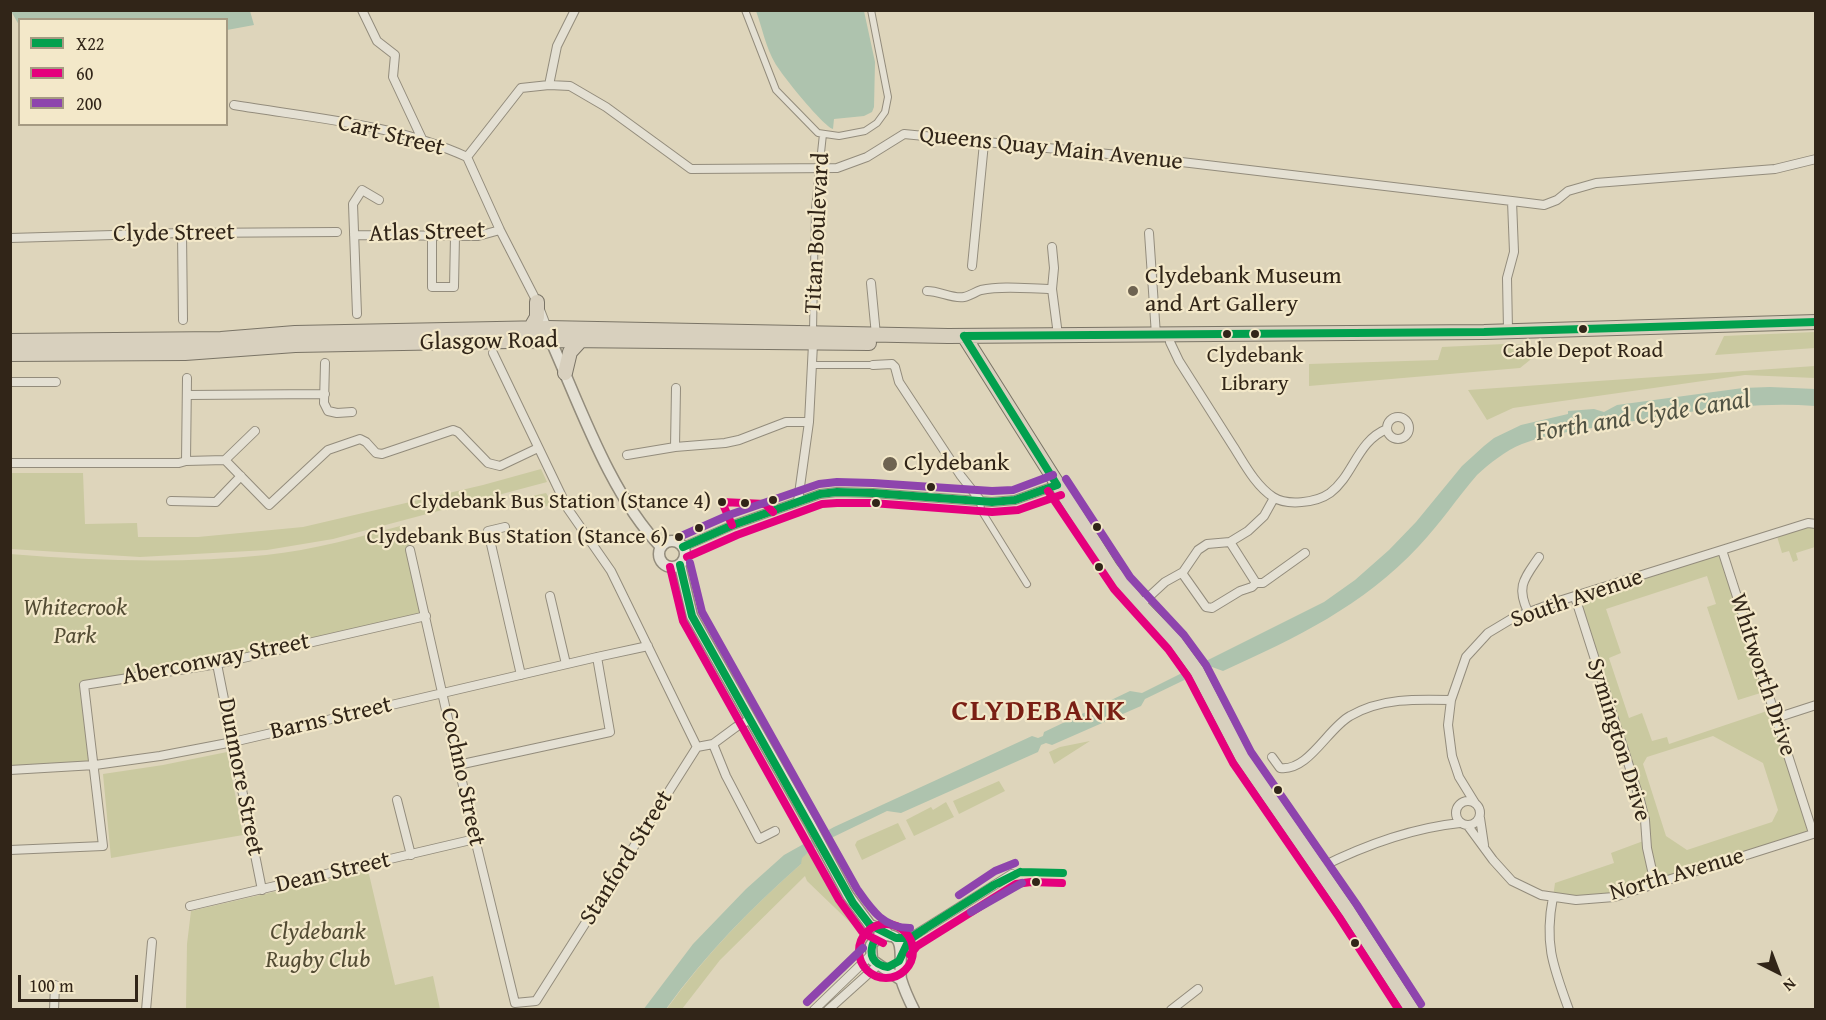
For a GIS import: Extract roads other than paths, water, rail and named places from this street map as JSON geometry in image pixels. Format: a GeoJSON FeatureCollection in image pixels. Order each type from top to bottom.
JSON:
{"type":"FeatureCollection","features":[{"type":"Feature","properties":{"kind":"main road"},"geometry":{"type":"LineString","coordinates":[[530,329],[537,317],[537,302]]}},
{"type":"Feature","properties":{"kind":"main road"},"geometry":{"type":"LineString","coordinates":[[966,340],[1815,322]]}},
{"type":"Feature","properties":{"kind":"main road","name":"Glasgow Road"},"geometry":{"type":"LineString","coordinates":[[10,341],[221,339],[326,332],[530,329],[580,340],[813,338],[876,335],[966,340]]}},
{"type":"Feature","properties":{"kind":"main road","name":"Glasgow Road"},"geometry":{"type":"LineString","coordinates":[[10,354],[185,353],[295,345],[490,348],[549,335],[966,340]]}},
{"type":"Feature","properties":{"kind":"main road"},"geometry":{"type":"LineString","coordinates":[[966,340],[1058,335],[1166,337]]}},
{"type":"Feature","properties":{"kind":"main road"},"geometry":{"type":"LineString","coordinates":[[565,373],[570,352],[580,340]]}},
{"type":"Feature","properties":{"kind":"main road"},"geometry":{"type":"LineString","coordinates":[[966,340],[1111,569],[1140,605],[1176,642],[1206,685],[1242,757],[1319,868],[1409,1005]]}},
{"type":"Feature","properties":{"kind":"street"},"geometry":{"type":"LineString","coordinates":[[362,10],[377,41],[395,55],[393,78],[423,141]]}},
{"type":"Feature","properties":{"kind":"street"},"geometry":{"type":"LineString","coordinates":[[549,85],[557,46],[575,10]]}},
{"type":"Feature","properties":{"kind":"street"},"geometry":{"type":"LineString","coordinates":[[745,10],[776,90],[818,133],[839,136],[865,132],[877,123],[885,112],[888,97],[871,10]]}},
{"type":"Feature","properties":{"kind":"street","name":"Queens Quay Main Avenue"},"geometry":{"type":"LineString","coordinates":[[467,157],[521,88],[549,85],[570,86],[597,102],[691,169],[837,168],[867,157],[904,134],[1139,157],[1512,201]]}},
{"type":"Feature","properties":{"kind":"street","name":"Cart Street"},"geometry":{"type":"LineString","coordinates":[[234,105],[384,130],[467,157],[500,230],[537,302],[549,335]]}},
{"type":"Feature","properties":{"kind":"street","name":"Titan Boulevard"},"geometry":{"type":"LineString","coordinates":[[813,338],[815,209],[823,134]]}},
{"type":"Feature","properties":{"kind":"street"},"geometry":{"type":"LineString","coordinates":[[972,266],[984,143]]}},
{"type":"Feature","properties":{"kind":"street"},"geometry":{"type":"LineString","coordinates":[[1508,330],[1507,278],[1514,252],[1512,201],[1544,205],[1557,200],[1568,190],[1596,183],[1775,169],[1815,159]]}},
{"type":"Feature","properties":{"kind":"street"},"geometry":{"type":"LineString","coordinates":[[357,314],[353,204],[362,190],[380,200]]}},
{"type":"Feature","properties":{"kind":"street","name":"Atlas Street"},"geometry":{"type":"LineString","coordinates":[[354,235],[486,235],[500,230]]}},
{"type":"Feature","properties":{"kind":"street","name":"Clyde Street"},"geometry":{"type":"LineString","coordinates":[[10,238],[182,233],[337,232]]}},
{"type":"Feature","properties":{"kind":"street"},"geometry":{"type":"LineString","coordinates":[[182,233],[183,320]]}},
{"type":"Feature","properties":{"kind":"street"},"geometry":{"type":"LineString","coordinates":[[1149,233],[1166,337],[1255,480],[1274,498],[1289,501],[1316,500],[1330,493],[1347,475],[1366,444],[1378,433],[1387,429]]}},
{"type":"Feature","properties":{"kind":"street"},"geometry":{"type":"LineString","coordinates":[[432,236],[432,287],[454,287],[455,236]]}},
{"type":"Feature","properties":{"kind":"street"},"geometry":{"type":"LineString","coordinates":[[1052,248],[1054,268],[1052,290],[1058,335]]}},
{"type":"Feature","properties":{"kind":"street"},"geometry":{"type":"LineString","coordinates":[[871,283],[876,335]]}},
{"type":"Feature","properties":{"kind":"street"},"geometry":{"type":"LineString","coordinates":[[927,291],[939,291],[952,297],[964,297],[981,290],[1003,288],[1052,290]]}},
{"type":"Feature","properties":{"kind":"street"},"geometry":{"type":"LineString","coordinates":[[549,335],[602,455],[637,518],[661,547]]}},
{"type":"Feature","properties":{"kind":"street"},"geometry":{"type":"LineString","coordinates":[[798,501],[809,422],[813,338]]}},
{"type":"Feature","properties":{"kind":"street"},"geometry":{"type":"LineString","coordinates":[[490,348],[568,509],[611,571],[697,747],[713,744],[749,720]]}},
{"type":"Feature","properties":{"kind":"street"},"geometry":{"type":"LineString","coordinates":[[325,363],[324,403],[328,411],[352,412]]}},
{"type":"Feature","properties":{"kind":"street"},"geometry":{"type":"LineString","coordinates":[[813,365],[892,364],[895,367],[899,382],[961,476],[980,500],[981,510],[1027,584]]}},
{"type":"Feature","properties":{"kind":"street"},"geometry":{"type":"LineString","coordinates":[[186,461],[187,378]]}},
{"type":"Feature","properties":{"kind":"street"},"geometry":{"type":"LineString","coordinates":[[10,382],[56,382]]}},
{"type":"Feature","properties":{"kind":"street"},"geometry":{"type":"LineString","coordinates":[[675,447],[676,388]]}},
{"type":"Feature","properties":{"kind":"street"},"geometry":{"type":"LineString","coordinates":[[187,395],[325,394]]}},
{"type":"Feature","properties":{"kind":"street"},"geometry":{"type":"LineString","coordinates":[[627,455],[675,447],[724,443],[739,440],[786,422],[809,422]]}},
{"type":"Feature","properties":{"kind":"street"},"geometry":{"type":"LineString","coordinates":[[225,460],[269,505],[328,450],[353,441],[363,441],[376,453],[382,454],[453,430],[458,432],[489,463],[500,466],[538,448]]}},
{"type":"Feature","properties":{"kind":"street"},"geometry":{"type":"LineString","coordinates":[[10,463],[179,463],[225,460],[255,431]]}},
{"type":"Feature","properties":{"kind":"street"},"geometry":{"type":"LineString","coordinates":[[171,501],[216,502],[241,476]]}},
{"type":"Feature","properties":{"kind":"street"},"geometry":{"type":"LineString","coordinates":[[683,547],[734,525],[820,494],[837,492],[907,494],[980,500],[1015,500],[1057,485]]}},
{"type":"Feature","properties":{"kind":"street"},"geometry":{"type":"LineString","coordinates":[[1140,605],[1165,582],[1182,573],[1198,550],[1207,544],[1230,542],[1248,531],[1264,516],[1274,498]]}},
{"type":"Feature","properties":{"kind":"street","name":"South Avenue"},"geometry":{"type":"LineString","coordinates":[[1475,803],[1459,777],[1452,756],[1448,725],[1451,700],[1466,657],[1488,633],[1528,612],[1808,523],[1815,524]]}},
{"type":"Feature","properties":{"kind":"street"},"geometry":{"type":"LineString","coordinates":[[505,526],[488,531],[521,675]]}},
{"type":"Feature","properties":{"kind":"street"},"geometry":{"type":"LineString","coordinates":[[680,565],[670,567],[662,562],[659,557],[661,547],[665,543],[675,541],[683,547],[685,557],[680,565],[692,616],[848,895],[870,925],[874,941]]}},
{"type":"Feature","properties":{"kind":"street"},"geometry":{"type":"LineString","coordinates":[[1230,542],[1256,584]]}},
{"type":"Feature","properties":{"kind":"street","name":"Cochno Street"},"geometry":{"type":"LineString","coordinates":[[410,550],[515,1003]]}},
{"type":"Feature","properties":{"kind":"street","name":"Whitworth Drive"},"geometry":{"type":"LineString","coordinates":[[1722,550],[1814,833]]}},
{"type":"Feature","properties":{"kind":"street"},"geometry":{"type":"LineString","coordinates":[[1182,573],[1206,607],[1212,608],[1240,591],[1263,583],[1305,553]]}},
{"type":"Feature","properties":{"kind":"street"},"geometry":{"type":"LineString","coordinates":[[1528,612],[1521,597],[1522,589],[1524,580],[1539,557]]}},
{"type":"Feature","properties":{"kind":"street"},"geometry":{"type":"LineString","coordinates":[[550,596],[566,664]]}},
{"type":"Feature","properties":{"kind":"street","name":"Symington Drive"},"geometry":{"type":"LineString","coordinates":[[1575,597],[1640,800],[1655,884]]}},
{"type":"Feature","properties":{"kind":"street","name":"Aberconway Street"},"geometry":{"type":"LineString","coordinates":[[95,765],[84,684],[217,664],[426,616]]}},
{"type":"Feature","properties":{"kind":"street","name":"Barns Street"},"geometry":{"type":"LineString","coordinates":[[10,770],[95,765],[160,756],[233,742],[648,646]]}},
{"type":"Feature","properties":{"kind":"street"},"geometry":{"type":"LineString","coordinates":[[458,765],[610,732],[597,657]]}},
{"type":"Feature","properties":{"kind":"street","name":"Dunmore Street"},"geometry":{"type":"LineString","coordinates":[[217,664],[262,890]]}},
{"type":"Feature","properties":{"kind":"street"},"geometry":{"type":"LineString","coordinates":[[1272,757],[1280,768],[1295,765],[1308,757],[1349,716],[1391,701],[1402,699],[1451,700]]}},
{"type":"Feature","properties":{"kind":"street"},"geometry":{"type":"LineString","coordinates":[[1776,718],[1815,705]]}},
{"type":"Feature","properties":{"kind":"street"},"geometry":{"type":"LineString","coordinates":[[713,744],[726,776],[759,839],[775,831]]}},
{"type":"Feature","properties":{"kind":"street","name":"Stanford Street"},"geometry":{"type":"LineString","coordinates":[[515,1003],[536,1001],[697,747]]}},
{"type":"Feature","properties":{"kind":"street"},"geometry":{"type":"LineString","coordinates":[[10,850],[104,846],[95,765]]}},
{"type":"Feature","properties":{"kind":"street","name":"South Avenue"},"geometry":{"type":"LineString","coordinates":[[1459,777],[1461,803]]}},
{"type":"Feature","properties":{"kind":"street"},"geometry":{"type":"LineString","coordinates":[[397,800],[411,855]]}},
{"type":"Feature","properties":{"kind":"street"},"geometry":{"type":"LineString","coordinates":[[1319,868],[1354,851],[1432,826],[1456,812],[1461,803],[1468,801],[1475,803],[1480,810],[1480,818],[1475,824],[1432,826]]}},
{"type":"Feature","properties":{"kind":"street"},"geometry":{"type":"LineString","coordinates":[[1456,812],[1464,824]]}},
{"type":"Feature","properties":{"kind":"street","name":"North Avenue"},"geometry":{"type":"LineString","coordinates":[[1480,818],[1484,846]]}},
{"type":"Feature","properties":{"kind":"street","name":"North Avenue"},"geometry":{"type":"LineString","coordinates":[[1464,824],[1512,881],[1541,895],[1576,900],[1614,897],[1814,833]]}},
{"type":"Feature","properties":{"kind":"street","name":"Dean Street"},"geometry":{"type":"LineString","coordinates":[[190,906],[476,839]]}},
{"type":"Feature","properties":{"kind":"street"},"geometry":{"type":"LineString","coordinates":[[914,1010],[901,980],[899,961],[902,949],[910,938],[1012,874]]}},
{"type":"Feature","properties":{"kind":"street"},"geometry":{"type":"LineString","coordinates":[[1552,897],[1548,944],[1569,1010]]}},
{"type":"Feature","properties":{"kind":"street"},"geometry":{"type":"LineString","coordinates":[[870,925],[885,931],[902,949]]}},
{"type":"Feature","properties":{"kind":"street"},"geometry":{"type":"LineString","coordinates":[[814,1010],[870,956],[871,945],[874,941],[884,935],[910,938]]}},
{"type":"Feature","properties":{"kind":"street"},"geometry":{"type":"LineString","coordinates":[[146,1010],[152,942]]}},
{"type":"Feature","properties":{"kind":"street"},"geometry":{"type":"LineString","coordinates":[[870,956],[901,980]]}},
{"type":"Feature","properties":{"kind":"street"},"geometry":{"type":"LineString","coordinates":[[828,1010],[881,966],[892,966],[899,961]]}},
{"type":"Feature","properties":{"kind":"street"},"geometry":{"type":"LineString","coordinates":[[54,1010],[55,985]]}},
{"type":"Feature","properties":{"kind":"street"},"geometry":{"type":"LineString","coordinates":[[1171,1010],[1198,989]]}},
{"type":"Feature","properties":{"kind":"water"},"geometry":{"type":"Polygon","coordinates":[[[11,11],[250,11],[254,25],[228,30],[228,18],[18,18],[18,23],[11,11]]]}},
{"type":"Feature","properties":{"kind":"water"},"geometry":{"type":"Polygon","coordinates":[[[756,11],[864,11],[875,62],[872,112],[864,116],[834,119],[833,129],[828,126],[802,99],[775,63],[756,11]]]}},
{"type":"Feature","properties":{"kind":"water","name":"Forth and Clyde Canal"},"geometry":{"type":"Polygon","coordinates":[[[1743,388],[1815,389],[1815,406],[1764,405],[1688,412],[1555,434],[1510,450],[1477,475],[1427,538],[1397,567],[1375,586],[1327,619],[1223,671],[1212,667],[1205,670],[1145,699],[1141,706],[1052,745],[1046,743],[1041,745],[1038,752],[901,813],[887,811],[812,849],[802,858],[801,864],[764,898],[713,951],[666,1009],[643,1010],[693,944],[746,889],[784,855],[834,827],[1032,736],[1038,738],[1043,736],[1044,732],[1130,691],[1142,693],[1324,602],[1355,580],[1389,550],[1416,522],[1462,466],[1494,438],[1521,425],[1568,414],[1568,411],[1594,409],[1604,412],[1617,405],[1743,388]]]}},
{"type":"Feature","properties":{"kind":"place","name":"Clydebank Museum and Art Gallery"},"geometry":{"type":"Point","coordinates":[1133,291]}},
{"type":"Feature","properties":{"kind":"place","name":"Cable Depot Road"},"geometry":{"type":"Point","coordinates":[1583,329]}},
{"type":"Feature","properties":{"kind":"place","name":"Clydebank Library"},"geometry":{"type":"Point","coordinates":[1255,334]}},
{"type":"Feature","properties":{"kind":"place","name":"Clydebank"},"geometry":{"type":"Point","coordinates":[890,464]}},
{"type":"Feature","properties":{"kind":"place","name":"Clydebank Bus Station (Stance 4)"},"geometry":{"type":"Point","coordinates":[722,502]}},
{"type":"Feature","properties":{"kind":"place","name":"Clydebank Bus Station (Stance 6)"},"geometry":{"type":"Point","coordinates":[679,537]}},
{"type":"Feature","properties":{"kind":"district","name":"CLYDEBANK"},"geometry":{"type":"Point","coordinates":[1039,712]}},
{"type":"Feature","properties":{"kind":"park label","name":"Whitecrook Park"},"geometry":{"type":"Point","coordinates":[75,623]}},
{"type":"Feature","properties":{"kind":"park label","name":"Clydebank Rugby Club"},"geometry":{"type":"Point","coordinates":[318,947]}}]}
